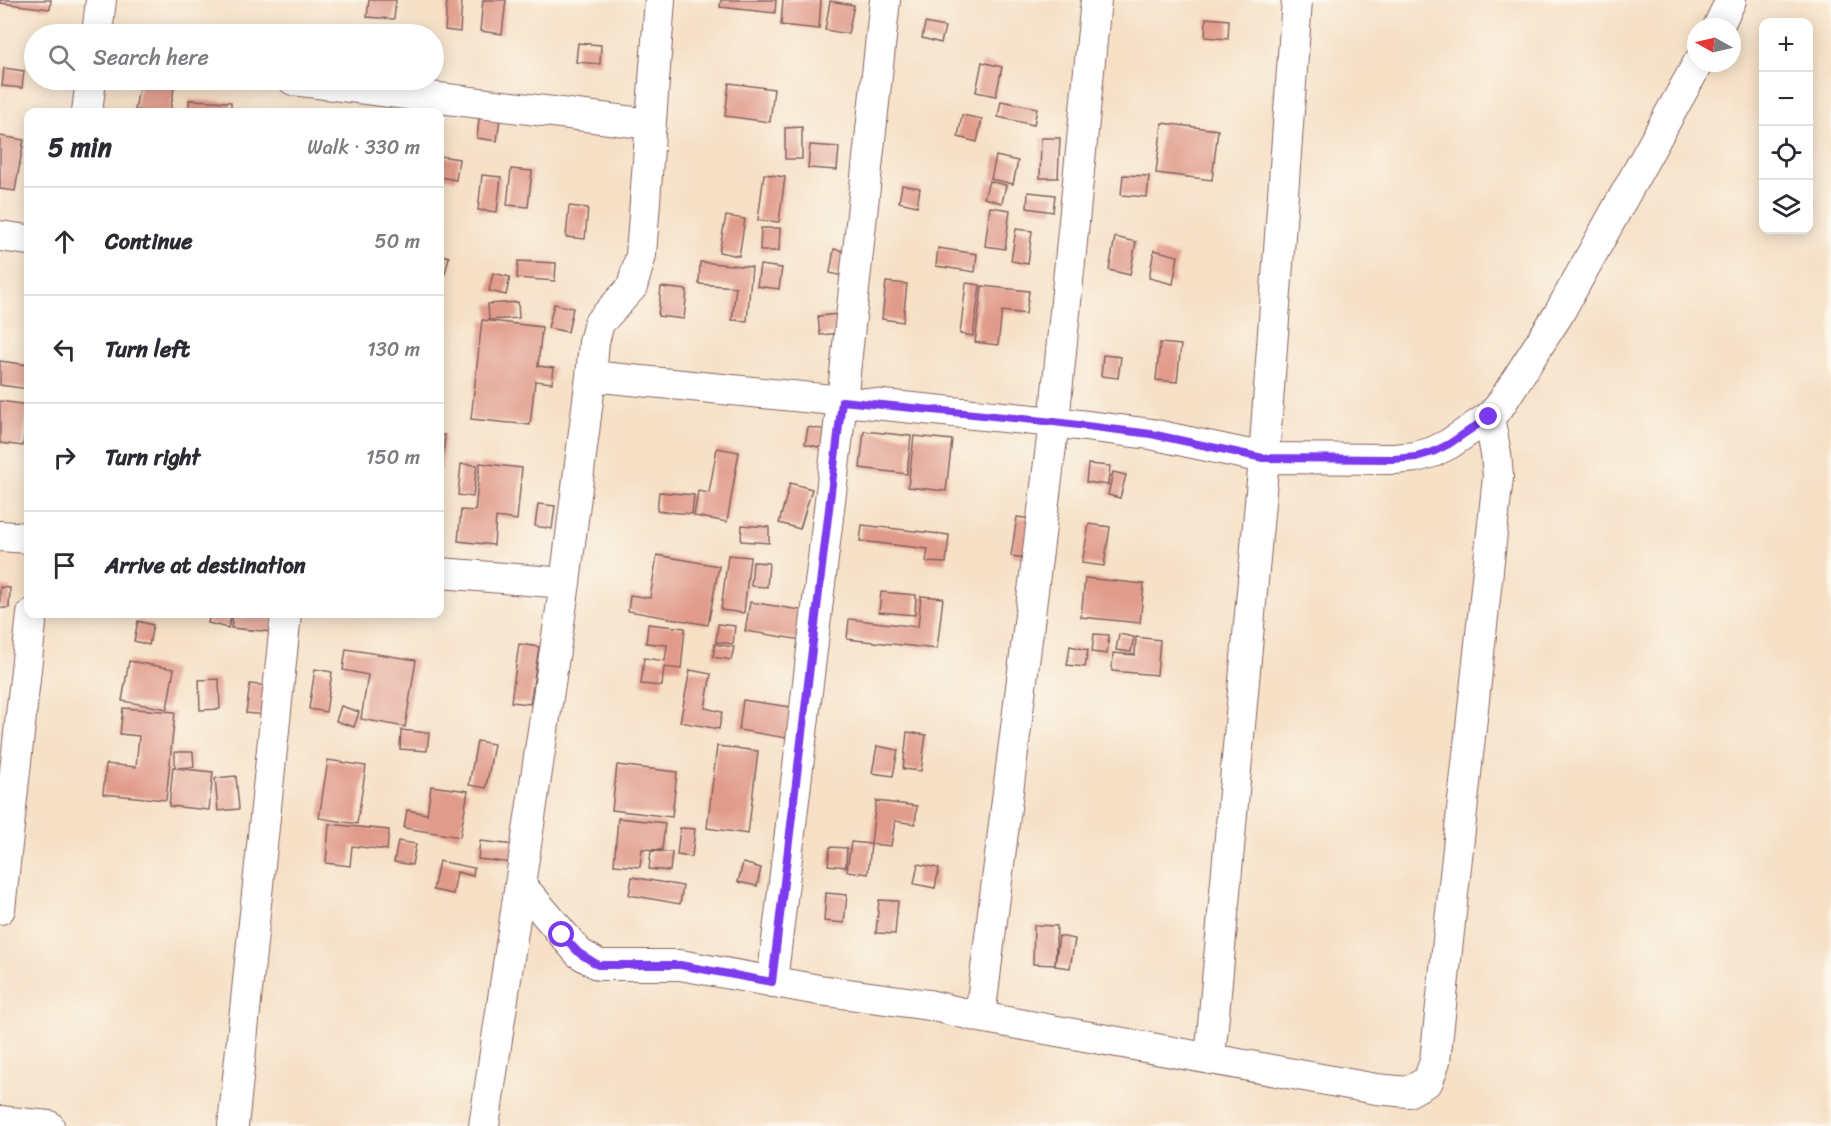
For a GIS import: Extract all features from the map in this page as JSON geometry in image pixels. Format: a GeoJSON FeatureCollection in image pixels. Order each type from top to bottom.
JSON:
{"type":"FeatureCollection","features":[{"type":"Feature","properties":{"kind":"street"},"geometry":{"type":"LineString","coordinates":[[98,24],[101,0]]}},
{"type":"Feature","properties":{"kind":"street"},"geometry":{"type":"LineString","coordinates":[[484,1126],[565,583],[594,342],[599,323],[632,287],[641,255],[660,0]]}},
{"type":"Feature","properties":{"kind":"street"},"geometry":{"type":"LineString","coordinates":[[772,982],[842,401],[885,0]]}},
{"type":"Feature","properties":{"kind":"street"},"geometry":{"type":"LineString","coordinates":[[980,1017],[1054,422],[1096,0]]}},
{"type":"Feature","properties":{"kind":"street"},"geometry":{"type":"LineString","coordinates":[[1210,1059],[1263,458],[1297,0]]}},
{"type":"Feature","properties":{"kind":"street"},"geometry":{"type":"LineString","coordinates":[[1722,18],[1731,0]]}},
{"type":"Feature","properties":{"kind":"street"},"geometry":{"type":"LineString","coordinates":[[591,376],[1054,422],[1151,434],[1263,458],[1394,459],[1416,457],[1449,444],[1489,417],[1499,407],[1558,315],[1693,72]]}},
{"type":"Feature","properties":{"kind":"street"},"geometry":{"type":"LineString","coordinates":[[88,108],[90,90]]}},
{"type":"Feature","properties":{"kind":"street"},"geometry":{"type":"LineString","coordinates":[[374,90],[650,124]]}},
{"type":"Feature","properties":{"kind":"street"},"geometry":{"type":"LineString","coordinates":[[0,236],[24,239]]}},
{"type":"Feature","properties":{"kind":"street"},"geometry":{"type":"LineString","coordinates":[[520,884],[579,953],[598,965],[680,965],[819,990],[929,1005],[980,1017],[1210,1059],[1376,1089],[1408,1092],[1428,1081],[1435,1061],[1498,477],[1489,417]]}},
{"type":"Feature","properties":{"kind":"street"},"geometry":{"type":"LineString","coordinates":[[0,536],[24,538]]}},
{"type":"Feature","properties":{"kind":"street"},"geometry":{"type":"LineString","coordinates":[[444,573],[565,583]]}},
{"type":"Feature","properties":{"kind":"street"},"geometry":{"type":"LineString","coordinates":[[0,909],[33,618]]}},
{"type":"Feature","properties":{"kind":"street"},"geometry":{"type":"LineString","coordinates":[[233,1126],[286,618]]}},
{"type":"Feature","properties":{"kind":"street"},"geometry":{"type":"LineString","coordinates":[[0,1121],[49,1126]]}},
{"type":"Feature","properties":{"kind":"building"},"geometry":{"type":"Polygon","coordinates":[[[0,0],[51,0],[50,9],[0,3],[0,0]]]}},
{"type":"Feature","properties":{"kind":"building"},"geometry":{"type":"Polygon","coordinates":[[[369,0],[396,0],[394,19],[367,17],[369,0]]]}},
{"type":"Feature","properties":{"kind":"building"},"geometry":{"type":"Polygon","coordinates":[[[447,0],[462,0],[460,32],[445,30],[447,0]]]}},
{"type":"Feature","properties":{"kind":"building"},"geometry":{"type":"Polygon","coordinates":[[[483,0],[506,0],[502,34],[480,31],[483,0]]]}},
{"type":"Feature","properties":{"kind":"building"},"geometry":{"type":"Polygon","coordinates":[[[721,0],[776,0],[775,13],[720,7],[721,0]]]}},
{"type":"Feature","properties":{"kind":"building"},"geometry":{"type":"Polygon","coordinates":[[[783,0],[821,0],[819,29],[781,25],[783,0]]]}},
{"type":"Feature","properties":{"kind":"building"},"geometry":{"type":"Polygon","coordinates":[[[830,1],[854,5],[848,34],[825,30],[830,1]]]}},
{"type":"Feature","properties":{"kind":"building"},"geometry":{"type":"Polygon","coordinates":[[[1206,18],[1229,20],[1228,39],[1205,37],[1206,18]]]}},
{"type":"Feature","properties":{"kind":"building"},"geometry":{"type":"Polygon","coordinates":[[[925,23],[945,27],[941,43],[922,38],[925,23]]]}},
{"type":"Feature","properties":{"kind":"building"},"geometry":{"type":"Polygon","coordinates":[[[578,43],[601,45],[600,64],[576,62],[578,43]]]}},
{"type":"Feature","properties":{"kind":"building"},"geometry":{"type":"Polygon","coordinates":[[[982,62],[1002,67],[996,96],[976,92],[982,62]]]}},
{"type":"Feature","properties":{"kind":"building"},"geometry":{"type":"Polygon","coordinates":[[[4,68],[24,71],[22,88],[2,86],[4,68]]]}},
{"type":"Feature","properties":{"kind":"building"},"geometry":{"type":"Polygon","coordinates":[[[729,83],[774,89],[770,122],[725,116],[729,83]]]}},
{"type":"Feature","properties":{"kind":"building"},"geometry":{"type":"Polygon","coordinates":[[[139,90],[174,90],[171,108],[135,108],[139,90]]]}},
{"type":"Feature","properties":{"kind":"building"},"geometry":{"type":"Polygon","coordinates":[[[189,100],[231,102],[231,108],[189,108],[189,100]]]}},
{"type":"Feature","properties":{"kind":"building"},"geometry":{"type":"Polygon","coordinates":[[[1001,101],[1037,108],[1034,125],[998,117],[1001,101]]]}},
{"type":"Feature","properties":{"kind":"building"},"geometry":{"type":"Polygon","coordinates":[[[481,102],[502,104],[497,141],[477,138],[481,102]]]}},
{"type":"Feature","properties":{"kind":"building"},"geometry":{"type":"Polygon","coordinates":[[[962,115],[982,119],[977,142],[958,137],[962,115]]]}},
{"type":"Feature","properties":{"kind":"building"},"geometry":{"type":"Polygon","coordinates":[[[1162,123],[1218,130],[1212,180],[1156,173],[1162,123]]]}},
{"type":"Feature","properties":{"kind":"building"},"geometry":{"type":"Polygon","coordinates":[[[802,127],[802,159],[785,159],[785,128],[802,127]]]}},
{"type":"Feature","properties":{"kind":"building"},"geometry":{"type":"Polygon","coordinates":[[[0,136],[24,140],[15,191],[0,189],[0,136]]]}},
{"type":"Feature","properties":{"kind":"building"},"geometry":{"type":"Polygon","coordinates":[[[1041,138],[1060,138],[1058,178],[1040,178],[1041,138]]]}},
{"type":"Feature","properties":{"kind":"building"},"geometry":{"type":"Polygon","coordinates":[[[810,145],[839,147],[837,170],[808,168],[810,145]]]}},
{"type":"Feature","properties":{"kind":"building"},"geometry":{"type":"Polygon","coordinates":[[[996,156],[1018,161],[1013,184],[991,179],[996,156]]]}},
{"type":"Feature","properties":{"kind":"building"},"geometry":{"type":"Polygon","coordinates":[[[444,157],[459,159],[456,180],[444,178],[444,157]]]}},
{"type":"Feature","properties":{"kind":"building"},"geometry":{"type":"Polygon","coordinates":[[[511,169],[532,171],[528,207],[507,205],[511,169]]]}},
{"type":"Feature","properties":{"kind":"building"},"geometry":{"type":"Polygon","coordinates":[[[764,174],[785,177],[779,222],[758,220],[764,174]]]}},
{"type":"Feature","properties":{"kind":"building"},"geometry":{"type":"Polygon","coordinates":[[[482,175],[501,177],[497,212],[478,210],[482,175]]]}},
{"type":"Feature","properties":{"kind":"building"},"geometry":{"type":"Polygon","coordinates":[[[1123,175],[1149,176],[1147,197],[1121,195],[1123,175]]]}},
{"type":"Feature","properties":{"kind":"building"},"geometry":{"type":"Polygon","coordinates":[[[989,181],[1006,185],[1002,203],[984,198],[989,181]]]}},
{"type":"Feature","properties":{"kind":"building"},"geometry":{"type":"Polygon","coordinates":[[[902,185],[920,188],[917,206],[899,202],[902,185]]]}},
{"type":"Feature","properties":{"kind":"building"},"geometry":{"type":"Polygon","coordinates":[[[1028,192],[1055,195],[1053,212],[1027,208],[1028,192]]]}},
{"type":"Feature","properties":{"kind":"building"},"geometry":{"type":"Polygon","coordinates":[[[569,206],[588,208],[585,239],[566,237],[569,206]]]}},
{"type":"Feature","properties":{"kind":"building"},"geometry":{"type":"Polygon","coordinates":[[[990,207],[1010,210],[1005,249],[985,246],[990,207]]]}},
{"type":"Feature","properties":{"kind":"building"},"geometry":{"type":"Polygon","coordinates":[[[726,216],[745,219],[739,256],[719,252],[726,216]]]}},
{"type":"Feature","properties":{"kind":"building"},"geometry":{"type":"Polygon","coordinates":[[[761,228],[780,228],[779,251],[760,251],[761,228]]]}},
{"type":"Feature","properties":{"kind":"building"},"geometry":{"type":"Polygon","coordinates":[[[1016,229],[1032,231],[1028,264],[1011,261],[1016,229]]]}},
{"type":"Feature","properties":{"kind":"building"},"geometry":{"type":"Polygon","coordinates":[[[1115,237],[1136,242],[1130,275],[1109,270],[1115,237]]]}},
{"type":"Feature","properties":{"kind":"building"},"geometry":{"type":"Polygon","coordinates":[[[938,248],[977,254],[975,272],[936,266],[938,248]]]}},
{"type":"Feature","properties":{"kind":"building"},"geometry":{"type":"Polygon","coordinates":[[[834,249],[848,252],[843,276],[830,273],[834,249]]]}},
{"type":"Feature","properties":{"kind":"building"},"geometry":{"type":"Polygon","coordinates":[[[1154,250],[1178,256],[1173,284],[1149,278],[1154,250]]]}},
{"type":"Feature","properties":{"kind":"building"},"geometry":{"type":"Polygon","coordinates":[[[444,255],[449,257],[444,274],[444,255]]]}},
{"type":"Feature","properties":{"kind":"building"},"geometry":{"type":"Polygon","coordinates":[[[518,261],[556,263],[555,281],[517,278],[518,261]]]}},
{"type":"Feature","properties":{"kind":"building"},"geometry":{"type":"Polygon","coordinates":[[[700,262],[752,267],[747,321],[732,320],[736,287],[699,284],[700,262]]]}},
{"type":"Feature","properties":{"kind":"building"},"geometry":{"type":"Polygon","coordinates":[[[760,265],[782,268],[779,289],[757,286],[760,265]]]}},
{"type":"Feature","properties":{"kind":"building"},"geometry":{"type":"Polygon","coordinates":[[[493,273],[510,277],[506,295],[489,291],[493,273]]]}},
{"type":"Feature","properties":{"kind":"building"},"geometry":{"type":"Polygon","coordinates":[[[886,282],[907,284],[903,322],[882,319],[886,282]]]}},
{"type":"Feature","properties":{"kind":"building"},"geometry":{"type":"Polygon","coordinates":[[[966,283],[980,285],[973,336],[960,334],[966,283]]]}},
{"type":"Feature","properties":{"kind":"building"},"geometry":{"type":"Polygon","coordinates":[[[982,286],[1029,291],[1026,314],[1002,311],[998,345],[975,342],[982,286]]]}},
{"type":"Feature","properties":{"kind":"building"},"geometry":{"type":"Polygon","coordinates":[[[661,287],[687,290],[684,319],[658,316],[661,287]]]}},
{"type":"Feature","properties":{"kind":"building"},"geometry":{"type":"Polygon","coordinates":[[[518,302],[519,318],[489,320],[488,304],[518,302]]]}},
{"type":"Feature","properties":{"kind":"building"},"geometry":{"type":"Polygon","coordinates":[[[554,304],[573,308],[568,332],[548,328],[554,304]]]}},
{"type":"Feature","properties":{"kind":"building"},"geometry":{"type":"Polygon","coordinates":[[[839,314],[841,333],[820,335],[818,316],[839,314]]]}},
{"type":"Feature","properties":{"kind":"building"},"geometry":{"type":"Polygon","coordinates":[[[482,320],[542,327],[538,366],[554,368],[552,383],[535,381],[530,425],[471,419],[482,320]]]}},
{"type":"Feature","properties":{"kind":"building"},"geometry":{"type":"Polygon","coordinates":[[[1160,343],[1181,345],[1177,382],[1156,380],[1160,343]]]}},
{"type":"Feature","properties":{"kind":"building"},"geometry":{"type":"Polygon","coordinates":[[[1103,355],[1121,357],[1118,378],[1101,376],[1103,355]]]}},
{"type":"Feature","properties":{"kind":"building"},"geometry":{"type":"Polygon","coordinates":[[[0,361],[24,364],[24,388],[0,385],[0,361]]]}},
{"type":"Feature","properties":{"kind":"building"},"geometry":{"type":"Polygon","coordinates":[[[0,401],[24,404],[23,446],[0,443],[0,401]]]}},
{"type":"Feature","properties":{"kind":"building"},"geometry":{"type":"Polygon","coordinates":[[[808,427],[827,430],[823,448],[805,444],[808,427]]]}},
{"type":"Feature","properties":{"kind":"building"},"geometry":{"type":"Polygon","coordinates":[[[864,431],[911,436],[907,474],[860,468],[864,431]]]}},
{"type":"Feature","properties":{"kind":"building"},"geometry":{"type":"Polygon","coordinates":[[[914,436],[952,440],[946,491],[908,487],[914,436]]]}},
{"type":"Feature","properties":{"kind":"building"},"geometry":{"type":"Polygon","coordinates":[[[717,448],[739,452],[727,522],[694,516],[698,491],[709,493],[717,448]]]}},
{"type":"Feature","properties":{"kind":"building"},"geometry":{"type":"Polygon","coordinates":[[[480,463],[522,468],[517,520],[496,517],[494,545],[458,541],[461,510],[475,511],[480,463]]]}},
{"type":"Feature","properties":{"kind":"building"},"geometry":{"type":"Polygon","coordinates":[[[461,464],[477,465],[473,497],[458,495],[461,464]]]}},
{"type":"Feature","properties":{"kind":"building"},"geometry":{"type":"Polygon","coordinates":[[[1088,464],[1110,466],[1108,485],[1086,482],[1088,464]]]}},
{"type":"Feature","properties":{"kind":"building"},"geometry":{"type":"Polygon","coordinates":[[[1113,472],[1126,475],[1120,498],[1108,495],[1113,472]]]}},
{"type":"Feature","properties":{"kind":"building"},"geometry":{"type":"Polygon","coordinates":[[[790,483],[812,489],[800,529],[779,523],[790,483]]]}},
{"type":"Feature","properties":{"kind":"building"},"geometry":{"type":"Polygon","coordinates":[[[659,492],[694,495],[692,514],[657,511],[659,492]]]}},
{"type":"Feature","properties":{"kind":"building"},"geometry":{"type":"Polygon","coordinates":[[[538,504],[555,506],[552,529],[535,526],[538,504]]]}},
{"type":"Feature","properties":{"kind":"building"},"geometry":{"type":"Polygon","coordinates":[[[1017,517],[1039,520],[1034,559],[1011,556],[1017,517]]]}},
{"type":"Feature","properties":{"kind":"building"},"geometry":{"type":"Polygon","coordinates":[[[1089,524],[1110,527],[1104,566],[1082,563],[1089,524]]]}},
{"type":"Feature","properties":{"kind":"building"},"geometry":{"type":"Polygon","coordinates":[[[742,525],[769,527],[769,543],[741,541],[742,525]]]}},
{"type":"Feature","properties":{"kind":"building"},"geometry":{"type":"Polygon","coordinates":[[[862,525],[949,535],[946,563],[926,562],[928,549],[860,541],[862,525]]]}},
{"type":"Feature","properties":{"kind":"building"},"geometry":{"type":"Polygon","coordinates":[[[657,555],[719,566],[708,625],[628,611],[630,595],[650,598],[657,555]]]}},
{"type":"Feature","properties":{"kind":"building"},"geometry":{"type":"Polygon","coordinates":[[[728,555],[750,557],[744,613],[721,610],[728,555]]]}},
{"type":"Feature","properties":{"kind":"building"},"geometry":{"type":"Polygon","coordinates":[[[753,562],[769,563],[767,587],[751,586],[753,562]]]}},
{"type":"Feature","properties":{"kind":"building"},"geometry":{"type":"Polygon","coordinates":[[[1085,578],[1144,584],[1140,623],[1081,617],[1085,578]]]}},
{"type":"Feature","properties":{"kind":"building"},"geometry":{"type":"Polygon","coordinates":[[[0,587],[10,588],[9,608],[0,608],[0,587]]]}},
{"type":"Feature","properties":{"kind":"building"},"geometry":{"type":"Polygon","coordinates":[[[881,592],[916,595],[915,615],[879,612],[881,592]]]}},
{"type":"Feature","properties":{"kind":"building"},"geometry":{"type":"Polygon","coordinates":[[[921,596],[943,598],[937,649],[847,639],[849,619],[918,627],[921,596]]]}},
{"type":"Feature","properties":{"kind":"building"},"geometry":{"type":"Polygon","coordinates":[[[750,602],[807,611],[802,640],[745,631],[750,602]]]}},
{"type":"Feature","properties":{"kind":"building"},"geometry":{"type":"Polygon","coordinates":[[[209,618],[231,618],[228,628],[208,623],[209,618]]]}},
{"type":"Feature","properties":{"kind":"building"},"geometry":{"type":"Polygon","coordinates":[[[232,618],[274,618],[272,632],[231,628],[232,618]]]}},
{"type":"Feature","properties":{"kind":"building"},"geometry":{"type":"Polygon","coordinates":[[[138,621],[153,625],[149,645],[134,641],[138,621]]]}},
{"type":"Feature","properties":{"kind":"building"},"geometry":{"type":"Polygon","coordinates":[[[648,624],[685,628],[681,669],[664,667],[662,686],[641,684],[644,658],[665,661],[667,645],[646,643],[648,624]]]}},
{"type":"Feature","properties":{"kind":"building"},"geometry":{"type":"Polygon","coordinates":[[[718,624],[735,626],[733,644],[716,642],[718,624]]]}},
{"type":"Feature","properties":{"kind":"building"},"geometry":{"type":"Polygon","coordinates":[[[1094,634],[1109,635],[1107,654],[1092,652],[1094,634]]]}},
{"type":"Feature","properties":{"kind":"building"},"geometry":{"type":"Polygon","coordinates":[[[1119,634],[1134,637],[1131,652],[1116,650],[1119,634]]]}},
{"type":"Feature","properties":{"kind":"building"},"geometry":{"type":"Polygon","coordinates":[[[1136,637],[1160,640],[1157,675],[1112,671],[1113,653],[1135,655],[1136,637]]]}},
{"type":"Feature","properties":{"kind":"building"},"geometry":{"type":"Polygon","coordinates":[[[519,644],[539,647],[530,704],[511,702],[519,644]]]}},
{"type":"Feature","properties":{"kind":"building"},"geometry":{"type":"Polygon","coordinates":[[[715,644],[734,647],[731,660],[713,657],[715,644]]]}},
{"type":"Feature","properties":{"kind":"building"},"geometry":{"type":"Polygon","coordinates":[[[1070,646],[1088,650],[1085,667],[1067,665],[1070,646]]]}},
{"type":"Feature","properties":{"kind":"building"},"geometry":{"type":"Polygon","coordinates":[[[346,649],[416,660],[405,727],[361,719],[368,675],[343,670],[346,649]]]}},
{"type":"Feature","properties":{"kind":"building"},"geometry":{"type":"Polygon","coordinates":[[[129,661],[174,669],[167,709],[122,701],[129,661]]]}},
{"type":"Feature","properties":{"kind":"building"},"geometry":{"type":"Polygon","coordinates":[[[315,669],[332,672],[326,712],[309,709],[315,669]]]}},
{"type":"Feature","properties":{"kind":"building"},"geometry":{"type":"Polygon","coordinates":[[[690,670],[711,674],[705,708],[722,712],[719,729],[680,722],[690,670]]]}},
{"type":"Feature","properties":{"kind":"building"},"geometry":{"type":"Polygon","coordinates":[[[219,679],[220,709],[200,710],[199,680],[219,679]]]}},
{"type":"Feature","properties":{"kind":"building"},"geometry":{"type":"Polygon","coordinates":[[[250,684],[268,686],[264,715],[246,713],[250,684]]]}},
{"type":"Feature","properties":{"kind":"building"},"geometry":{"type":"Polygon","coordinates":[[[743,700],[797,708],[792,739],[739,730],[743,700]]]}},
{"type":"Feature","properties":{"kind":"building"},"geometry":{"type":"Polygon","coordinates":[[[341,706],[359,712],[354,727],[336,721],[341,706]]]}},
{"type":"Feature","properties":{"kind":"building"},"geometry":{"type":"Polygon","coordinates":[[[123,708],[175,712],[166,800],[103,794],[106,764],[136,767],[139,736],[120,734],[123,708]]]}},
{"type":"Feature","properties":{"kind":"building"},"geometry":{"type":"Polygon","coordinates":[[[401,730],[429,733],[427,751],[400,749],[401,730]]]}},
{"type":"Feature","properties":{"kind":"building"},"geometry":{"type":"Polygon","coordinates":[[[907,732],[926,735],[921,771],[903,769],[907,732]]]}},
{"type":"Feature","properties":{"kind":"building"},"geometry":{"type":"Polygon","coordinates":[[[477,741],[494,744],[486,788],[469,785],[477,741]]]}},
{"type":"Feature","properties":{"kind":"building"},"geometry":{"type":"Polygon","coordinates":[[[717,746],[758,751],[748,834],[707,828],[717,746]]]}},
{"type":"Feature","properties":{"kind":"building"},"geometry":{"type":"Polygon","coordinates":[[[877,746],[898,750],[893,776],[872,773],[877,746]]]}},
{"type":"Feature","properties":{"kind":"building"},"geometry":{"type":"Polygon","coordinates":[[[175,752],[193,752],[194,767],[175,768],[213,772],[209,810],[169,806],[175,752]]]}},
{"type":"Feature","properties":{"kind":"building"},"geometry":{"type":"Polygon","coordinates":[[[328,760],[366,766],[357,824],[319,818],[328,760]]]}},
{"type":"Feature","properties":{"kind":"building"},"geometry":{"type":"Polygon","coordinates":[[[617,765],[677,772],[672,817],[612,810],[617,765]]]}},
{"type":"Feature","properties":{"kind":"building"},"geometry":{"type":"Polygon","coordinates":[[[236,776],[239,809],[218,811],[215,778],[236,776]]]}},
{"type":"Feature","properties":{"kind":"building"},"geometry":{"type":"Polygon","coordinates":[[[431,786],[468,791],[460,837],[404,828],[407,810],[427,814],[431,786]]]}},
{"type":"Feature","properties":{"kind":"building"},"geometry":{"type":"Polygon","coordinates":[[[876,801],[917,806],[915,824],[895,821],[891,846],[871,844],[876,801]]]}},
{"type":"Feature","properties":{"kind":"building"},"geometry":{"type":"Polygon","coordinates":[[[618,818],[665,823],[662,850],[642,849],[640,867],[614,865],[618,818]]]}},
{"type":"Feature","properties":{"kind":"building"},"geometry":{"type":"Polygon","coordinates":[[[329,824],[389,830],[387,850],[352,846],[350,866],[326,863],[329,824]]]}},
{"type":"Feature","properties":{"kind":"building"},"geometry":{"type":"Polygon","coordinates":[[[680,828],[695,829],[692,857],[677,855],[680,828]]]}},
{"type":"Feature","properties":{"kind":"building"},"geometry":{"type":"Polygon","coordinates":[[[398,841],[416,844],[412,865],[394,862],[398,841]]]}},
{"type":"Feature","properties":{"kind":"building"},"geometry":{"type":"Polygon","coordinates":[[[480,841],[515,845],[513,863],[478,859],[480,841]]]}},
{"type":"Feature","properties":{"kind":"building"},"geometry":{"type":"Polygon","coordinates":[[[851,842],[871,844],[868,874],[847,871],[851,842]]]}},
{"type":"Feature","properties":{"kind":"building"},"geometry":{"type":"Polygon","coordinates":[[[830,847],[847,848],[846,867],[828,865],[830,847]]]}},
{"type":"Feature","properties":{"kind":"building"},"geometry":{"type":"Polygon","coordinates":[[[651,851],[672,852],[670,871],[649,869],[651,851]]]}},
{"type":"Feature","properties":{"kind":"building"},"geometry":{"type":"Polygon","coordinates":[[[439,861],[474,868],[473,876],[457,872],[453,894],[433,890],[439,861]]]}},
{"type":"Feature","properties":{"kind":"building"},"geometry":{"type":"Polygon","coordinates":[[[743,863],[761,868],[757,886],[738,882],[743,863]]]}},
{"type":"Feature","properties":{"kind":"building"},"geometry":{"type":"Polygon","coordinates":[[[918,864],[939,868],[935,888],[914,884],[918,864]]]}},
{"type":"Feature","properties":{"kind":"building"},"geometry":{"type":"Polygon","coordinates":[[[632,877],[683,886],[680,904],[629,895],[632,877]]]}},
{"type":"Feature","properties":{"kind":"building"},"geometry":{"type":"Polygon","coordinates":[[[826,893],[847,895],[844,923],[824,921],[826,893]]]}},
{"type":"Feature","properties":{"kind":"building"},"geometry":{"type":"Polygon","coordinates":[[[879,900],[898,901],[895,934],[876,933],[879,900]]]}},
{"type":"Feature","properties":{"kind":"building"},"geometry":{"type":"Polygon","coordinates":[[[1034,925],[1057,926],[1055,965],[1033,964],[1034,925]]]}},
{"type":"Feature","properties":{"kind":"building"},"geometry":{"type":"Polygon","coordinates":[[[1059,936],[1075,939],[1070,968],[1055,966],[1059,936]]]}},
{"type":"Feature","properties":{"kind":"route"},"geometry":{"type":"LineString","coordinates":[[562,935],[579,953],[598,965],[680,965],[772,982],[842,401],[1151,434],[1263,458],[1394,459],[1416,457],[1449,444],[1489,417]]}}]}
